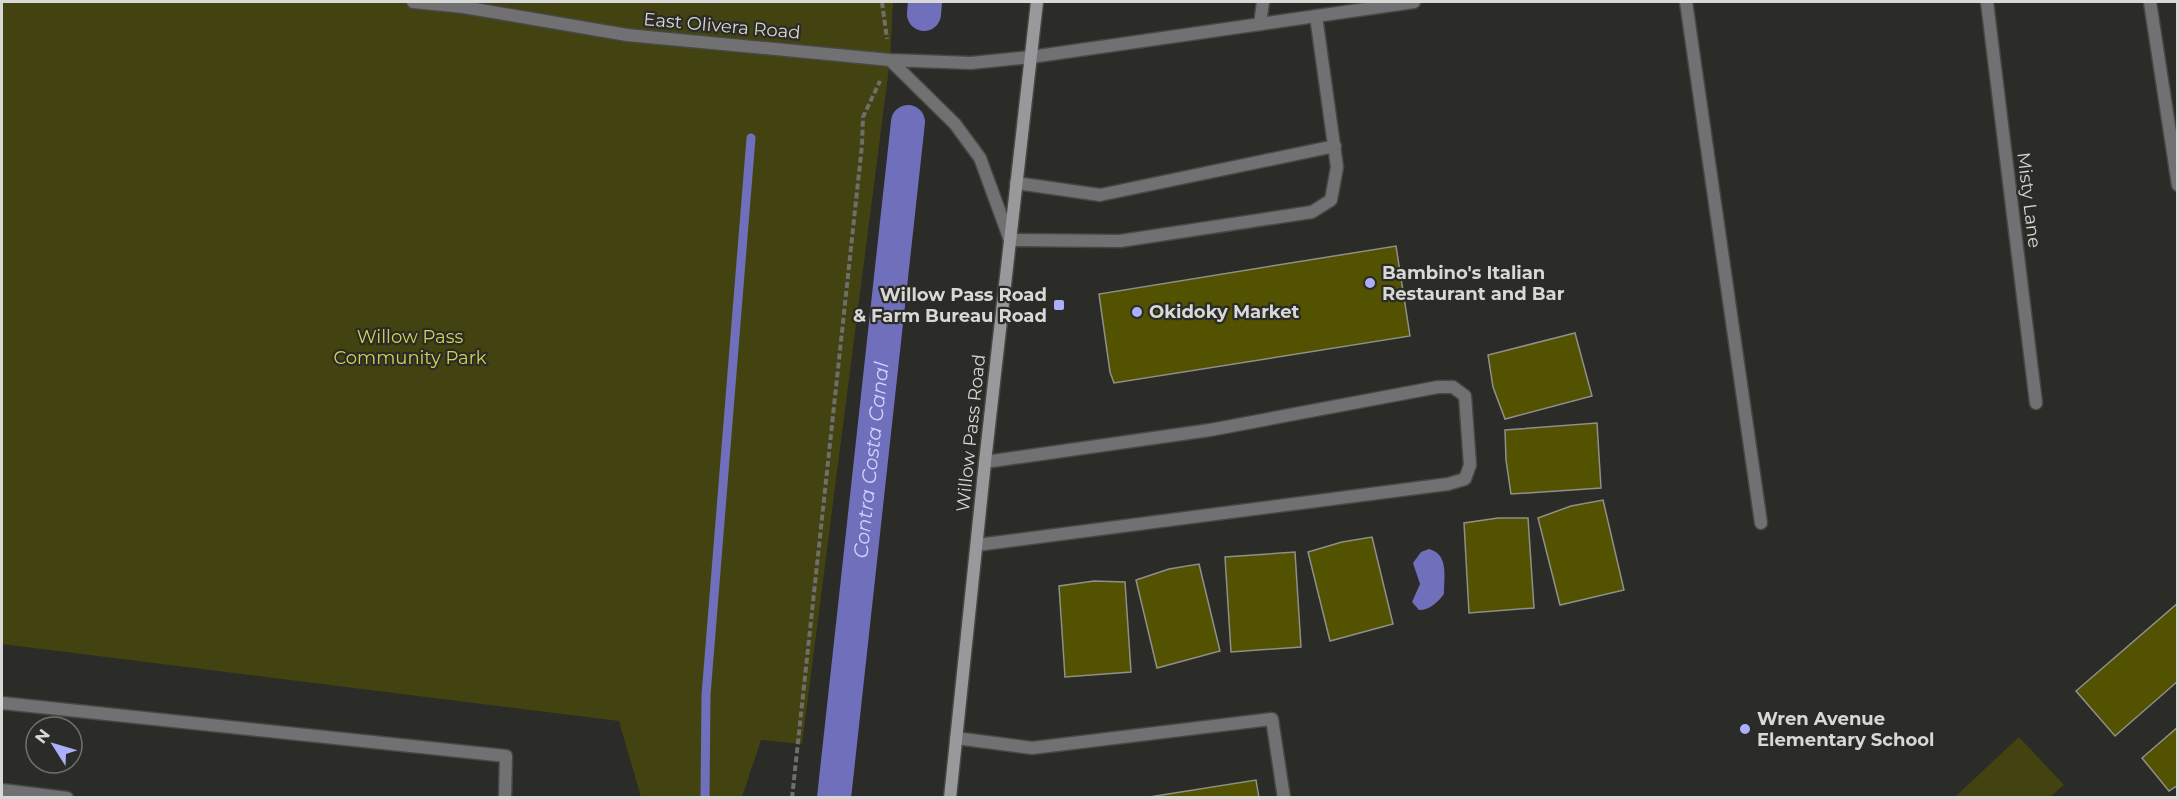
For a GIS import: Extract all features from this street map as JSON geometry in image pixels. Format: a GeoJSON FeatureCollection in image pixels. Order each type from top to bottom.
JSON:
{"type":"FeatureCollection","features":[{"type":"Feature","properties":{"kind":"main road","name":"Willow Pass Road"},"geometry":{"type":"LineString","coordinates":[[950,798],[1037,2]]}},
{"type":"Feature","properties":{"kind":"street","name":"East Olivera Road"},"geometry":{"type":"LineString","coordinates":[[413,2],[463,7],[627,35],[890,60],[971,63],[1030,57],[1414,2]]}},
{"type":"Feature","properties":{"kind":"street"},"geometry":{"type":"LineString","coordinates":[[1260,24],[1263,2]]}},
{"type":"Feature","properties":{"kind":"street"},"geometry":{"type":"LineString","coordinates":[[1686,2],[1761,523]]}},
{"type":"Feature","properties":{"kind":"street","name":"Misty Lane"},"geometry":{"type":"LineString","coordinates":[[1987,2],[2036,403]]}},
{"type":"Feature","properties":{"kind":"street"},"geometry":{"type":"LineString","coordinates":[[2150,2],[2178,185]]}},
{"type":"Feature","properties":{"kind":"street"},"geometry":{"type":"LineString","coordinates":[[890,60],[955,124],[980,158],[1010,240],[1120,241],[1312,212],[1331,200],[1337,167],[1316,16]]}},
{"type":"Feature","properties":{"kind":"street"},"geometry":{"type":"LineString","coordinates":[[1016,183],[1100,195],[1335,146]]}},
{"type":"Feature","properties":{"kind":"street"},"geometry":{"type":"LineString","coordinates":[[977,545],[1448,484],[1465,479],[1470,465],[1465,396],[1453,387],[1438,387],[1210,430],[985,462]]}},
{"type":"Feature","properties":{"kind":"street"},"geometry":{"type":"LineString","coordinates":[[2,704],[506,756],[505,798]]}},
{"type":"Feature","properties":{"kind":"street"},"geometry":{"type":"LineString","coordinates":[[956,738],[1032,748],[1272,719],[1284,798]]}},
{"type":"Feature","properties":{"kind":"street"},"geometry":{"type":"LineString","coordinates":[[2,790],[67,798]]}},
{"type":"Feature","properties":{"kind":"path"},"geometry":{"type":"LineString","coordinates":[[792,798],[861,157],[863,117],[890,60],[882,2]]}},
{"type":"Feature","properties":{"kind":"green space","name":"Willow Pass Community Park"},"geometry":{"type":"Polygon","coordinates":[[[2,2],[893,2],[890,60],[802,744],[761,740],[742,797],[641,797],[619,721],[2,644],[2,2]]]}},
{"type":"Feature","properties":{"kind":"green space"},"geometry":{"type":"Polygon","coordinates":[[[2019,737],[2064,785],[2050,797],[1955,797],[2019,737]]]}},
{"type":"Feature","properties":{"kind":"shaded area"},"geometry":{"type":"Polygon","coordinates":[[[1429,549],[1440,556],[1443,561],[1444,594],[1427,609],[1419,610],[1412,602],[1420,584],[1413,563],[1421,552],[1429,549]]]}},
{"type":"Feature","properties":{"kind":"building"},"geometry":{"type":"Polygon","coordinates":[[[1396,246],[1410,336],[1114,383],[1110,372],[1099,294],[1396,246]]]}},
{"type":"Feature","properties":{"kind":"building"},"geometry":{"type":"Polygon","coordinates":[[[1575,333],[1592,396],[1505,419],[1493,387],[1488,355],[1575,333]]]}},
{"type":"Feature","properties":{"kind":"building"},"geometry":{"type":"Polygon","coordinates":[[[1597,423],[1601,488],[1511,494],[1506,460],[1505,430],[1597,423]]]}},
{"type":"Feature","properties":{"kind":"building"},"geometry":{"type":"Polygon","coordinates":[[[1603,500],[1624,590],[1560,605],[1538,518],[1571,506],[1603,500]]]}},
{"type":"Feature","properties":{"kind":"building"},"geometry":{"type":"Polygon","coordinates":[[[1498,518],[1528,518],[1534,608],[1469,613],[1464,523],[1498,518]]]}},
{"type":"Feature","properties":{"kind":"building"},"geometry":{"type":"Polygon","coordinates":[[[1372,537],[1393,624],[1330,641],[1308,552],[1342,542],[1372,537]]]}},
{"type":"Feature","properties":{"kind":"building"},"geometry":{"type":"Polygon","coordinates":[[[1295,552],[1301,647],[1231,652],[1225,557],[1295,552]]]}},
{"type":"Feature","properties":{"kind":"building"},"geometry":{"type":"Polygon","coordinates":[[[1199,564],[1220,651],[1157,668],[1136,580],[1169,569],[1199,564]]]}},
{"type":"Feature","properties":{"kind":"building"},"geometry":{"type":"Polygon","coordinates":[[[1094,581],[1125,582],[1131,672],[1065,677],[1059,586],[1094,581]]]}},
{"type":"Feature","properties":{"kind":"building"},"geometry":{"type":"Polygon","coordinates":[[[2178,603],[2178,681],[2115,736],[2076,691],[2178,603]]]}},
{"type":"Feature","properties":{"kind":"building"},"geometry":{"type":"Polygon","coordinates":[[[2178,727],[2178,785],[2169,791],[2142,758],[2178,727]]]}},
{"type":"Feature","properties":{"kind":"building"},"geometry":{"type":"Polygon","coordinates":[[[1256,780],[1259,798],[1143,798],[1256,780]]]}},
{"type":"Feature","properties":{"kind":"waterway","name":"Contra Costa Canal"},"geometry":{"type":"LineString","coordinates":[[924,14],[925,2]]}},
{"type":"Feature","properties":{"kind":"waterway","name":"Contra Costa Canal"},"geometry":{"type":"LineString","coordinates":[[834,798],[908,122]]}},
{"type":"Feature","properties":{"kind":"waterway"},"geometry":{"type":"LineString","coordinates":[[705,798],[706,695],[751,138]]}},
{"type":"Feature","properties":{"kind":"place","name":"Bambino's Italian Restaurant and Bar"},"geometry":{"type":"Point","coordinates":[1370,283]}},
{"type":"Feature","properties":{"kind":"place","name":"Willow Pass Road & Farm Bureau Road"},"geometry":{"type":"Point","coordinates":[1059,305]}},
{"type":"Feature","properties":{"kind":"place","name":"Okidoky Market"},"geometry":{"type":"Point","coordinates":[1137,312]}},
{"type":"Feature","properties":{"kind":"place","name":"Wren Avenue Elementary School"},"geometry":{"type":"Point","coordinates":[1745,729]}}]}
